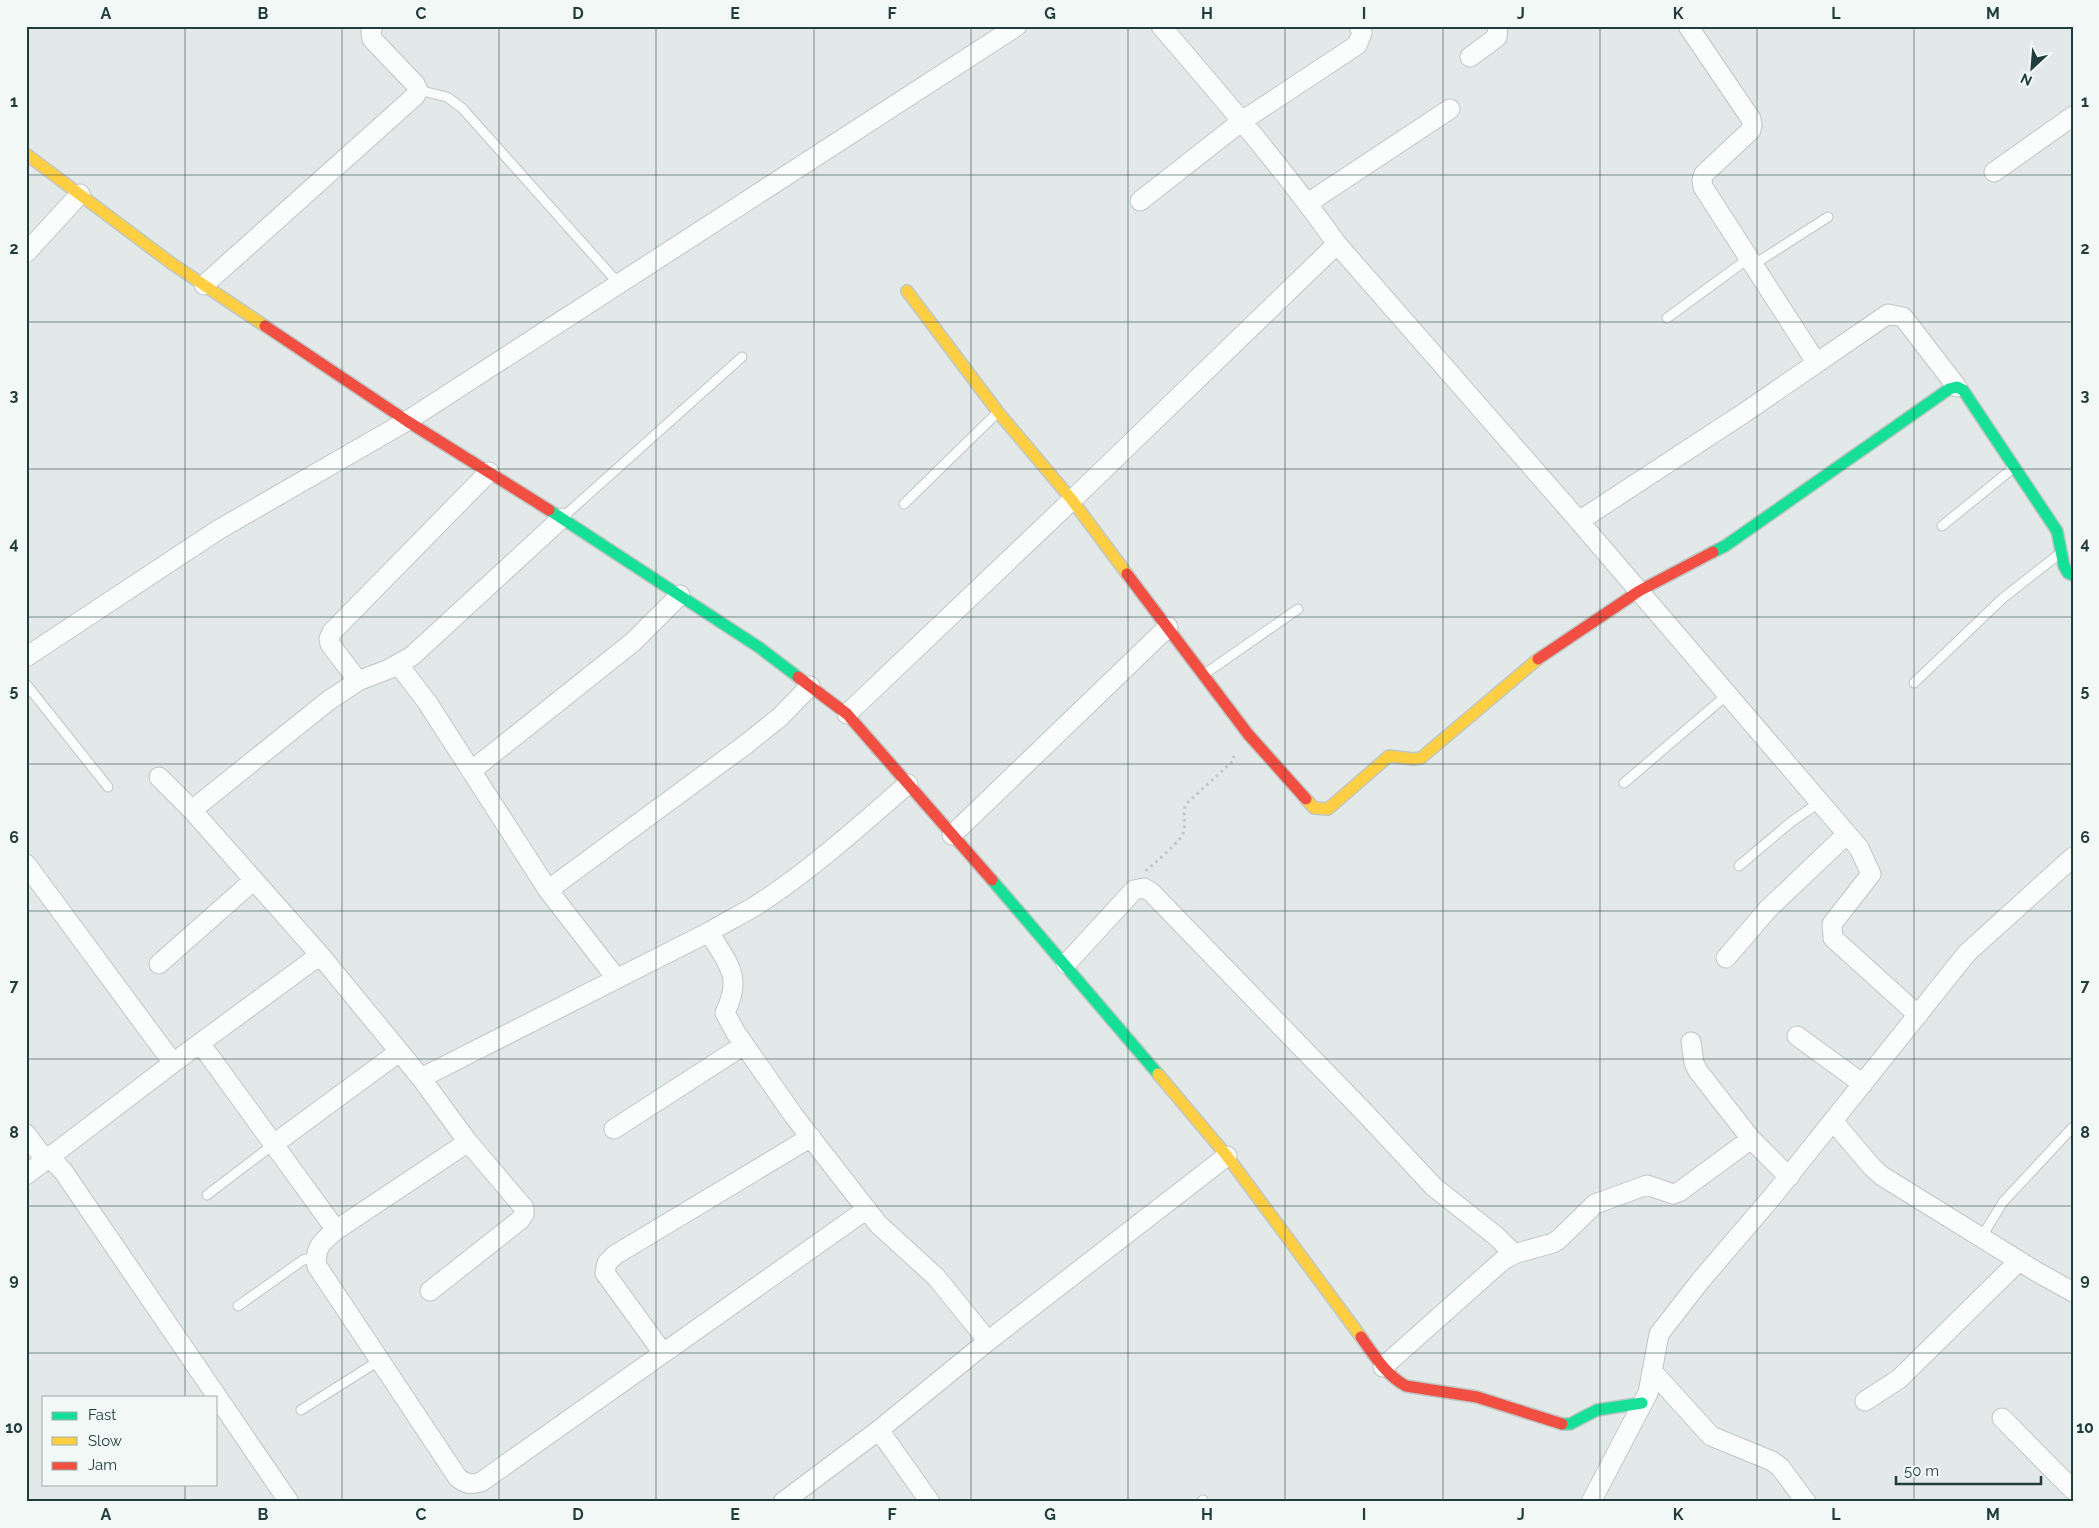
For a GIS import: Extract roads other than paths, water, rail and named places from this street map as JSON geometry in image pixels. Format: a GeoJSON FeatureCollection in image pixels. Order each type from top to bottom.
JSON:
{"type":"FeatureCollection","features":[{"type":"Feature","properties":{"kind":"street"},"geometry":{"type":"LineString","coordinates":[[204,285],[415,96],[418,90],[415,84],[372,39],[371,32],[373,26]]}},
{"type":"Feature","properties":{"kind":"street"},"geometry":{"type":"LineString","coordinates":[[26,657],[218,530],[407,420],[1016,26]]}},
{"type":"Feature","properties":{"kind":"street"},"geometry":{"type":"LineString","coordinates":[[1161,26],[1242,121],[1308,203],[1337,244],[1579,521],[1859,848],[1871,874],[1832,924],[1833,938],[1918,1015]]}},
{"type":"Feature","properties":{"kind":"street"},"geometry":{"type":"LineString","coordinates":[[1140,201],[1242,121],[1357,45],[1362,32],[1359,26]]}},
{"type":"Feature","properties":{"kind":"street"},"geometry":{"type":"LineString","coordinates":[[1470,57],[1497,37],[1498,26]]}},
{"type":"Feature","properties":{"kind":"street"},"geometry":{"type":"LineString","coordinates":[[1688,26],[1751,119],[1752,125],[1751,130],[1704,174],[1702,180],[1703,187],[1816,362]]}},
{"type":"Feature","properties":{"kind":"street"},"geometry":{"type":"LineString","coordinates":[[1308,203],[1450,109]]}},
{"type":"Feature","properties":{"kind":"street"},"geometry":{"type":"LineString","coordinates":[[1994,172],[2073,116]]}},
{"type":"Feature","properties":{"kind":"street"},"geometry":{"type":"LineString","coordinates":[[26,154],[171,263],[407,420],[562,518],[760,648],[847,714],[1066,964],[1227,1156],[1384,1367],[1397,1381],[1406,1386],[1477,1397],[1563,1424],[1570,1424],[1597,1410],[1642,1403]]}},
{"type":"Feature","properties":{"kind":"street"},"geometry":{"type":"LineString","coordinates":[[26,253],[80,194]]}},
{"type":"Feature","properties":{"kind":"street"},"geometry":{"type":"LineString","coordinates":[[847,714],[1337,244]]}},
{"type":"Feature","properties":{"kind":"street"},"geometry":{"type":"LineString","coordinates":[[907,291],[998,412],[1072,500],[1238,720],[1314,808],[1322,810],[1328,809],[1389,756],[1396,755],[1414,760],[1421,758],[1534,662],[1639,591],[1725,546],[1949,389],[1957,387]]}},
{"type":"Feature","properties":{"kind":"street"},"geometry":{"type":"LineString","coordinates":[[1579,521],[1744,413],[1878,319],[1888,314],[1896,314],[1903,317],[1957,387],[1963,390],[2057,531],[2064,566],[2068,573],[2073,575]]}},
{"type":"Feature","properties":{"kind":"street"},"geometry":{"type":"LineString","coordinates":[[358,681],[330,644],[329,639],[332,632],[489,472]]}},
{"type":"Feature","properties":{"kind":"street"},"geometry":{"type":"LineString","coordinates":[[192,810],[328,701],[358,681],[412,656],[562,518]]}},
{"type":"Feature","properties":{"kind":"street"},"geometry":{"type":"LineString","coordinates":[[471,771],[633,642],[680,595]]}},
{"type":"Feature","properties":{"kind":"street"},"geometry":{"type":"LineString","coordinates":[[952,835],[1168,627]]}},
{"type":"Feature","properties":{"kind":"street"},"geometry":{"type":"LineString","coordinates":[[398,664],[427,702],[548,890],[616,978]]}},
{"type":"Feature","properties":{"kind":"street"},"geometry":{"type":"LineString","coordinates":[[548,890],[745,745],[780,717],[810,686]]}},
{"type":"Feature","properties":{"kind":"street"},"geometry":{"type":"LineString","coordinates":[[159,777],[192,810],[320,955],[421,1078],[468,1142],[524,1208],[524,1214],[520,1220],[430,1291]]}},
{"type":"Feature","properties":{"kind":"street"},"geometry":{"type":"LineString","coordinates":[[421,1078],[709,932],[753,907],[801,873],[908,784]]}},
{"type":"Feature","properties":{"kind":"street"},"geometry":{"type":"LineString","coordinates":[[1726,958],[1768,909],[1847,834]]}},
{"type":"Feature","properties":{"kind":"street"},"geometry":{"type":"LineString","coordinates":[[1591,1502],[1648,1393],[1659,1334],[1700,1280],[1789,1177],[1967,953],[2073,857]]}},
{"type":"Feature","properties":{"kind":"street"},"geometry":{"type":"LineString","coordinates":[[26,864],[173,1063]]}},
{"type":"Feature","properties":{"kind":"street"},"geometry":{"type":"LineString","coordinates":[[158,964],[254,880]]}},
{"type":"Feature","properties":{"kind":"street"},"geometry":{"type":"LineString","coordinates":[[1066,964],[1134,890],[1144,888],[1151,892],[1434,1187],[1496,1236],[1514,1254]]}},
{"type":"Feature","properties":{"kind":"street"},"geometry":{"type":"LineString","coordinates":[[709,932],[734,973],[733,996],[725,1013],[744,1045],[810,1137],[878,1224],[936,1277],[988,1341]]}},
{"type":"Feature","properties":{"kind":"street"},"geometry":{"type":"LineString","coordinates":[[26,1175],[173,1063],[320,955]]}},
{"type":"Feature","properties":{"kind":"street"},"geometry":{"type":"LineString","coordinates":[[1796,1036],[1863,1084]]}},
{"type":"Feature","properties":{"kind":"street"},"geometry":{"type":"LineString","coordinates":[[1691,1042],[1694,1063],[1698,1071],[1751,1139],[1789,1177]]}},
{"type":"Feature","properties":{"kind":"street"},"geometry":{"type":"LineString","coordinates":[[200,1043],[336,1230]]}},
{"type":"Feature","properties":{"kind":"street"},"geometry":{"type":"LineString","coordinates":[[614,1129],[744,1045]]}},
{"type":"Feature","properties":{"kind":"street"},"geometry":{"type":"LineString","coordinates":[[274,1144],[399,1052]]}},
{"type":"Feature","properties":{"kind":"street"},"geometry":{"type":"LineString","coordinates":[[1833,1121],[1882,1176],[1981,1238],[2073,1292]]}},
{"type":"Feature","properties":{"kind":"street"},"geometry":{"type":"LineString","coordinates":[[26,1134],[40,1152],[50,1158],[68,1179],[216,1396]]}},
{"type":"Feature","properties":{"kind":"street"},"geometry":{"type":"LineString","coordinates":[[663,1353],[605,1273],[607,1263],[615,1256],[810,1137]]}},
{"type":"Feature","properties":{"kind":"street"},"geometry":{"type":"LineString","coordinates":[[1384,1367],[1502,1261],[1514,1254],[1559,1239],[1590,1208],[1604,1201],[1647,1185],[1673,1194],[1679,1192],[1751,1139]]}},
{"type":"Feature","properties":{"kind":"street"},"geometry":{"type":"LineString","coordinates":[[468,1142],[336,1230],[318,1245],[316,1256],[318,1266],[458,1478],[465,1483],[473,1485],[481,1482],[867,1209]]}},
{"type":"Feature","properties":{"kind":"street"},"geometry":{"type":"LineString","coordinates":[[783,1502],[879,1430],[988,1341],[1227,1156]]}},
{"type":"Feature","properties":{"kind":"street"},"geometry":{"type":"LineString","coordinates":[[1865,1401],[1899,1379],[2019,1261]]}},
{"type":"Feature","properties":{"kind":"street"},"geometry":{"type":"LineString","coordinates":[[1652,1371],[1711,1436],[1772,1461],[1780,1467],[1806,1502]]}},
{"type":"Feature","properties":{"kind":"street"},"geometry":{"type":"LineString","coordinates":[[218,1398],[289,1502]]}},
{"type":"Feature","properties":{"kind":"street"},"geometry":{"type":"LineString","coordinates":[[2002,1418],[2073,1490]]}},
{"type":"Feature","properties":{"kind":"street"},"geometry":{"type":"LineString","coordinates":[[879,1430],[930,1502]]}},
{"type":"Feature","properties":{"kind":"lane"},"geometry":{"type":"LineString","coordinates":[[418,90],[447,97],[462,108],[618,284]]}},
{"type":"Feature","properties":{"kind":"lane"},"geometry":{"type":"LineString","coordinates":[[1666,318],[1751,261],[1828,217]]}},
{"type":"Feature","properties":{"kind":"lane"},"geometry":{"type":"LineString","coordinates":[[562,518],[742,357]]}},
{"type":"Feature","properties":{"kind":"lane"},"geometry":{"type":"LineString","coordinates":[[904,504],[998,412]]}},
{"type":"Feature","properties":{"kind":"lane"},"geometry":{"type":"LineString","coordinates":[[1942,526],[2014,467]]}},
{"type":"Feature","properties":{"kind":"lane"},"geometry":{"type":"LineString","coordinates":[[1914,683],[2003,598],[2062,552]]}},
{"type":"Feature","properties":{"kind":"lane"},"geometry":{"type":"LineString","coordinates":[[1203,674],[1298,609]]}},
{"type":"Feature","properties":{"kind":"lane"},"geometry":{"type":"LineString","coordinates":[[26,684],[108,787]]}},
{"type":"Feature","properties":{"kind":"lane"},"geometry":{"type":"LineString","coordinates":[[1624,783],[1728,694]]}},
{"type":"Feature","properties":{"kind":"lane"},"geometry":{"type":"LineString","coordinates":[[1739,866],[1785,827],[1820,802]]}},
{"type":"Feature","properties":{"kind":"lane"},"geometry":{"type":"LineString","coordinates":[[1981,1238],[2003,1202],[2073,1128]]}},
{"type":"Feature","properties":{"kind":"lane"},"geometry":{"type":"LineString","coordinates":[[208,1195],[274,1144]]}},
{"type":"Feature","properties":{"kind":"lane"},"geometry":{"type":"LineString","coordinates":[[238,1306],[303,1260],[316,1256]]}},
{"type":"Feature","properties":{"kind":"lane"},"geometry":{"type":"LineString","coordinates":[[301,1410],[380,1360]]}}]}
